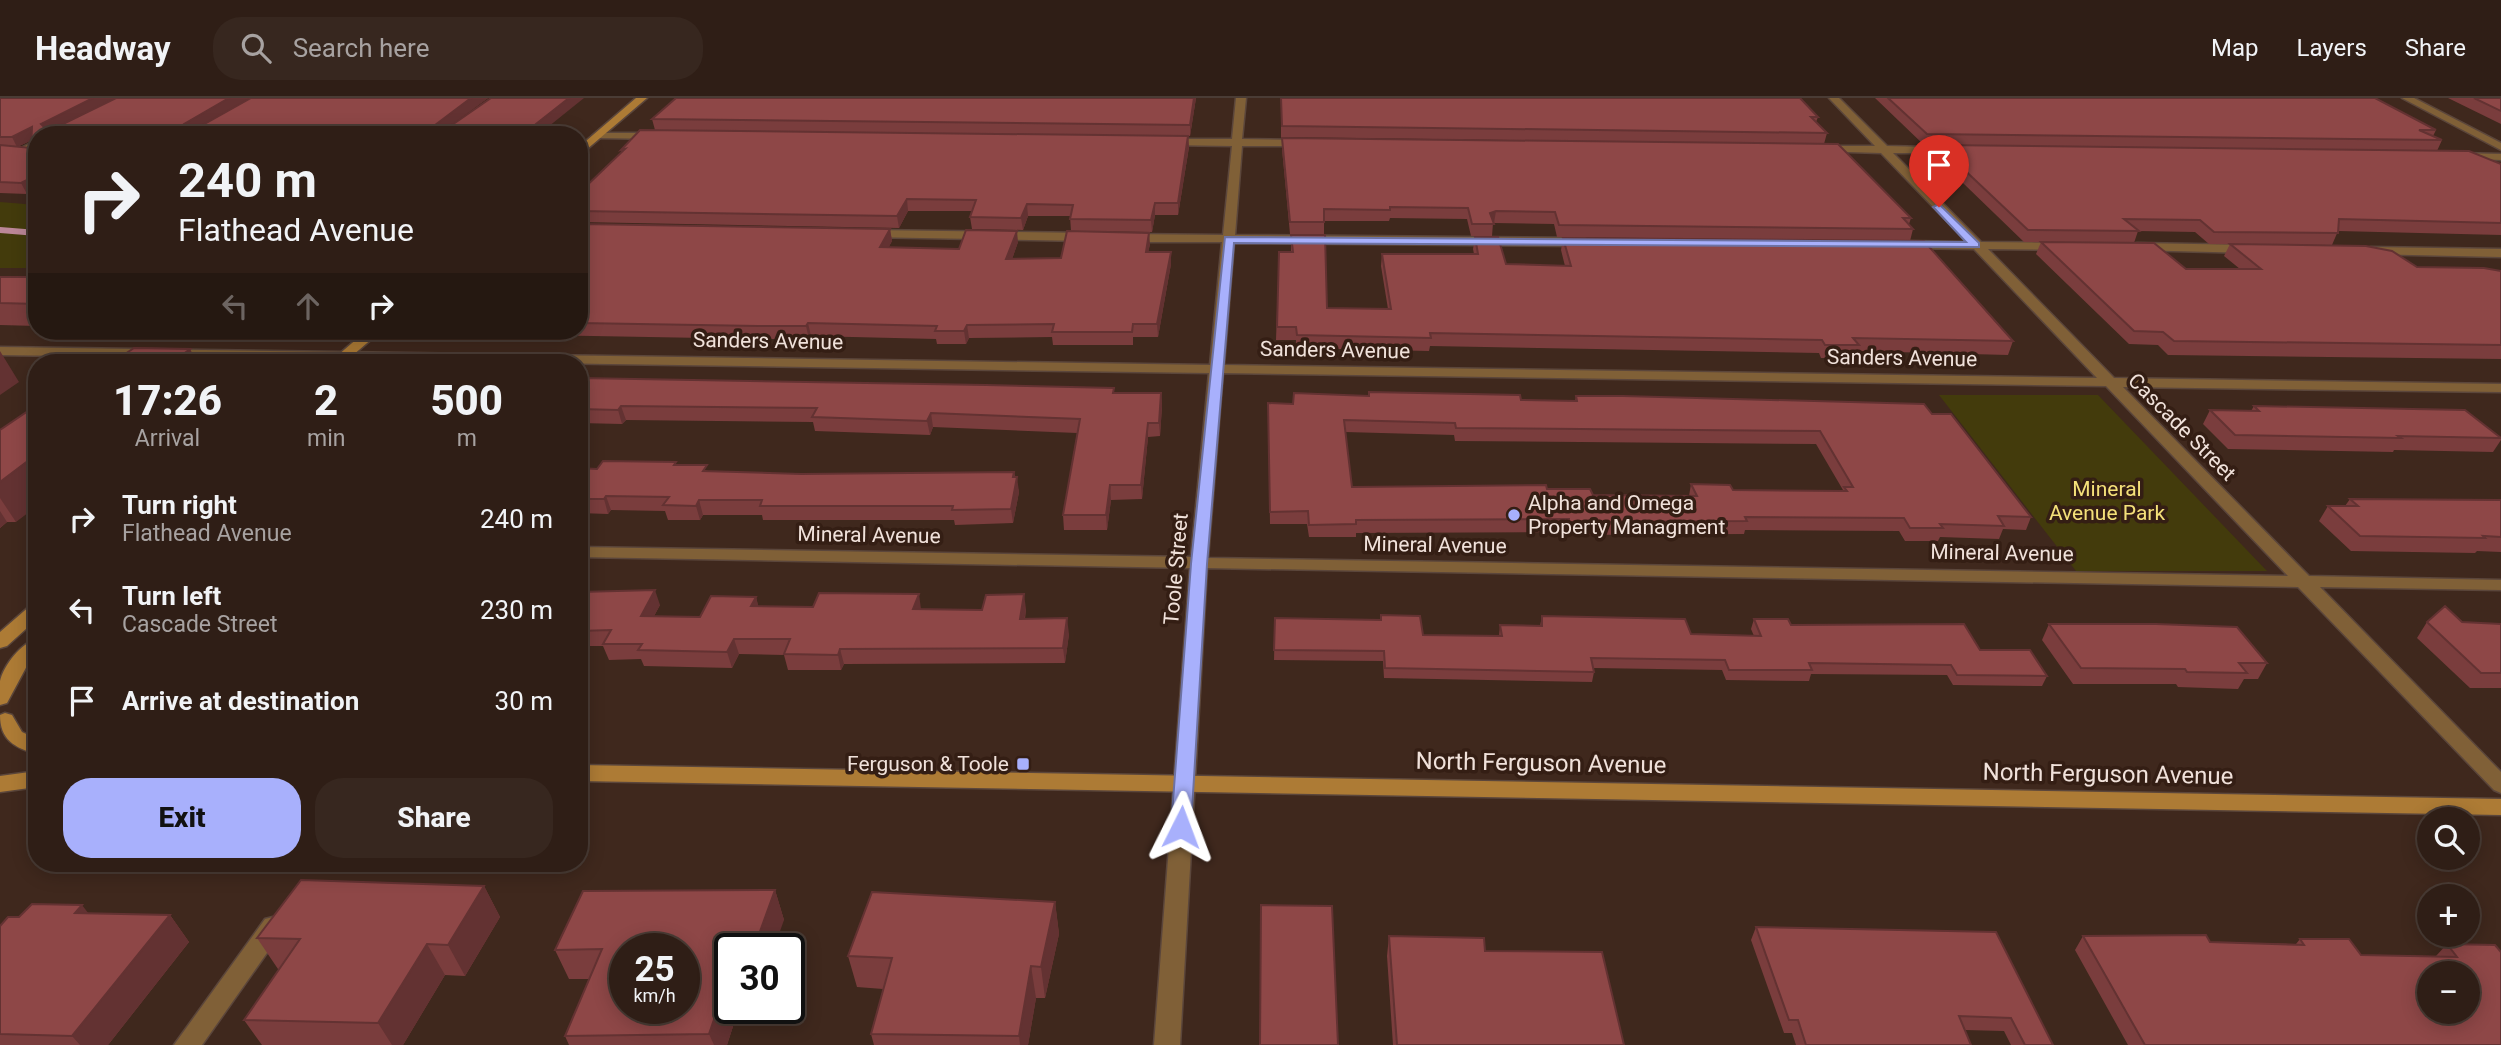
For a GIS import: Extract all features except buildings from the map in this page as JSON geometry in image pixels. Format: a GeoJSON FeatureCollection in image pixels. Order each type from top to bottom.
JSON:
{"type":"FeatureCollection","features":[{"type":"Feature","properties":{"kind":"street"},"geometry":{"type":"LineString","coordinates":[[588,145],[642,98]]}},
{"type":"Feature","properties":{"kind":"street","name":"Toole Street"},"geometry":{"type":"LineString","coordinates":[[1167,1045],[1199,564],[1241,98]]}},
{"type":"Feature","properties":{"kind":"street","name":"Cascade Street"},"geometry":{"type":"LineString","coordinates":[[1834,98],[2501,785]]}},
{"type":"Feature","properties":{"kind":"street"},"geometry":{"type":"LineString","coordinates":[[2407,98],[2501,147]]}},
{"type":"Feature","properties":{"kind":"street"},"geometry":{"type":"LineString","coordinates":[[600,135],[667,136]]}},
{"type":"Feature","properties":{"kind":"street"},"geometry":{"type":"LineString","coordinates":[[1148,142],[1316,143]]}},
{"type":"Feature","properties":{"kind":"street"},"geometry":{"type":"LineString","coordinates":[[28,146],[13,152],[28,153]]}},
{"type":"Feature","properties":{"kind":"street"},"geometry":{"type":"LineString","coordinates":[[1815,149],[1980,150]]}},
{"type":"Feature","properties":{"kind":"street"},"geometry":{"type":"LineString","coordinates":[[2446,156],[2501,157]]}},
{"type":"Feature","properties":{"kind":"street"},"geometry":{"type":"LineString","coordinates":[[857,234],[1601,242]]}},
{"type":"Feature","properties":{"kind":"street"},"geometry":{"type":"LineString","coordinates":[[1892,244],[2072,246]]}},
{"type":"Feature","properties":{"kind":"street"},"geometry":{"type":"LineString","coordinates":[[2127,247],[2266,249]]}},
{"type":"Feature","properties":{"kind":"street"},"geometry":{"type":"LineString","coordinates":[[2363,251],[2501,253]]}},
{"type":"Feature","properties":{"kind":"street"},"geometry":{"type":"LineString","coordinates":[[347,354],[363,340]]}},
{"type":"Feature","properties":{"kind":"street","name":"Sanders Avenue"},"geometry":{"type":"LineString","coordinates":[[0,351],[185,354]]}},
{"type":"Feature","properties":{"kind":"street","name":"Sanders Avenue"},"geometry":{"type":"LineString","coordinates":[[588,362],[2501,388]]}},
{"type":"Feature","properties":{"kind":"street","name":"Mineral Avenue"},"geometry":{"type":"LineString","coordinates":[[588,552],[2501,585]]}},
{"type":"Feature","properties":{"kind":"street"},"geometry":{"type":"LineString","coordinates":[[0,642],[28,617]]}},
{"type":"Feature","properties":{"kind":"street"},"geometry":{"type":"LineString","coordinates":[[0,698],[22,658],[28,653]]}},
{"type":"Feature","properties":{"kind":"street"},"geometry":{"type":"LineString","coordinates":[[2,724],[15,737],[28,743]]}},
{"type":"Feature","properties":{"kind":"street","name":"North Ferguson Avenue"},"geometry":{"type":"LineString","coordinates":[[588,773],[2501,807]]}},
{"type":"Feature","properties":{"kind":"street"},"geometry":{"type":"LineString","coordinates":[[0,784],[28,780]]}},
{"type":"Feature","properties":{"kind":"street"},"geometry":{"type":"LineString","coordinates":[[187,1045],[285,909]]}},
{"type":"Feature","properties":{"kind":"green space"},"geometry":{"type":"Polygon","coordinates":[[[0,202],[28,204],[28,268],[0,268],[0,202]]]}},
{"type":"Feature","properties":{"kind":"green space","name":"Mineral Avenue Park"},"geometry":{"type":"Polygon","coordinates":[[[1939,395],[2098,395],[2267,571],[2076,571],[1939,395]]]}},
{"type":"Feature","properties":{"kind":"waterway"},"geometry":{"type":"LineString","coordinates":[[0,230],[28,232]]}},
{"type":"Feature","properties":{"kind":"place","name":"Alpha and Omega Property Managment"},"geometry":{"type":"Point","coordinates":[1514,515]}},
{"type":"Feature","properties":{"kind":"place","name":"Ferguson & Toole"},"geometry":{"type":"Point","coordinates":[1023,764]}},
{"type":"Feature","properties":{"kind":"route"},"geometry":{"type":"LineString","coordinates":[[1181,827],[1199,564],[1229,240],[1975,245],[1939,207]]}}]}
